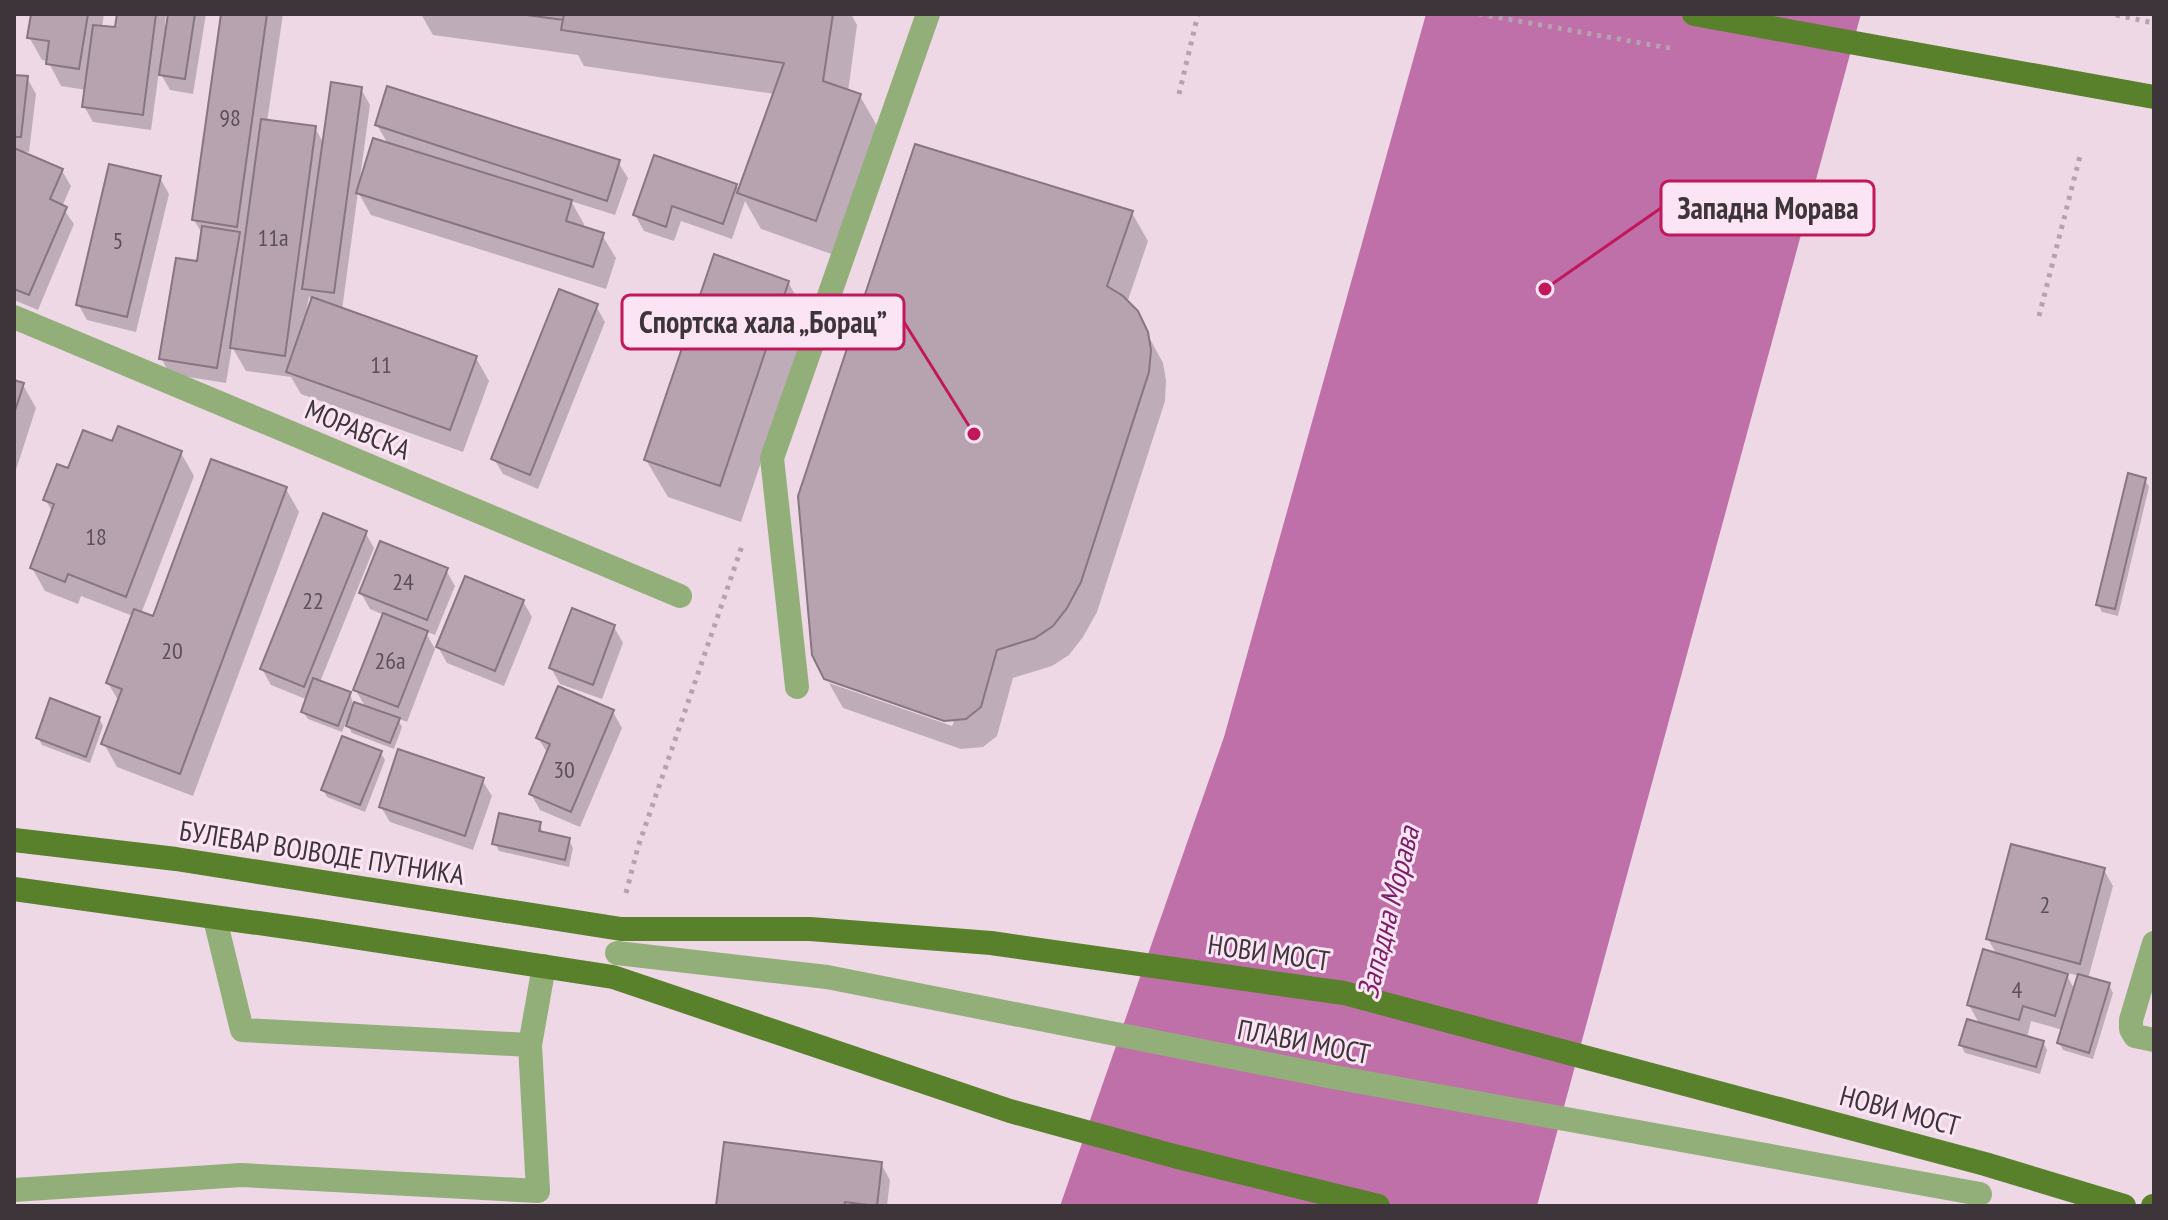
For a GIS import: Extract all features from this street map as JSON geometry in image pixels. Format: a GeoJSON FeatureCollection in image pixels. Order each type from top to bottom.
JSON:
{"type":"FeatureCollection","features":[{"type":"Feature","properties":{"kind":"main road"},"geometry":{"type":"LineString","coordinates":[[1694,14],[2154,97]]}},
{"type":"Feature","properties":{"kind":"main road","name":"БУЛЕВАР ВОЈВОДЕ ПУТНИКА"},"geometry":{"type":"LineString","coordinates":[[14,840],[176,859],[617,953]]}},
{"type":"Feature","properties":{"kind":"main road"},"geometry":{"type":"LineString","coordinates":[[14,889],[544,966],[617,953],[1010,1111],[1174,1156],[1378,1206]]}},
{"type":"Feature","properties":{"kind":"main road","name":"НОВИ МОСТ"},"geometry":{"type":"LineString","coordinates":[[617,953],[810,929],[991,943],[1344,993],[1985,1164],[2124,1206]]}},
{"type":"Feature","properties":{"kind":"main road"},"geometry":{"type":"LineString","coordinates":[[2124,1206],[2132,1206]]}},
{"type":"Feature","properties":{"kind":"street"},"geometry":{"type":"LineString","coordinates":[[797,687],[772,458],[928,14]]}},
{"type":"Feature","properties":{"kind":"street","name":"МОРАВСКА"},"geometry":{"type":"LineString","coordinates":[[14,317],[680,596]]}},
{"type":"Feature","properties":{"kind":"street"},"geometry":{"type":"LineString","coordinates":[[215,919],[242,1030],[530,1045]]}},
{"type":"Feature","properties":{"kind":"street"},"geometry":{"type":"LineString","coordinates":[[2154,943],[2131,1020],[2135,1036],[2154,1040]]}},
{"type":"Feature","properties":{"kind":"street","name":"ПЛАВИ МОСТ"},"geometry":{"type":"LineString","coordinates":[[617,953],[827,977],[1328,1076],[1980,1194]]}},
{"type":"Feature","properties":{"kind":"street"},"geometry":{"type":"LineString","coordinates":[[14,1190],[241,1175],[538,1191],[530,1045],[544,966]]}},
{"type":"Feature","properties":{"kind":"path"},"geometry":{"type":"LineString","coordinates":[[1179,94],[1198,14]]}},
{"type":"Feature","properties":{"kind":"path"},"geometry":{"type":"LineString","coordinates":[[2116,17],[2154,23]]}},
{"type":"Feature","properties":{"kind":"path"},"geometry":{"type":"LineString","coordinates":[[2039,316],[2080,156]]}},
{"type":"Feature","properties":{"kind":"path"},"geometry":{"type":"LineString","coordinates":[[629,882],[638,847],[743,542]]}},
{"type":"Feature","properties":{"kind":"water"},"geometry":{"type":"Polygon","coordinates":[[[1426,14],[1861,14],[1537,1206],[1060,1206],[1224,737],[1426,14]]]}},
{"type":"Feature","properties":{"kind":"building"},"geometry":{"type":"Polygon","coordinates":[[[31,14],[88,14],[79,69],[46,64],[49,41],[27,38],[31,14]]]}},
{"type":"Feature","properties":{"kind":"building"},"geometry":{"type":"Polygon","coordinates":[[[117,14],[156,14],[143,115],[82,107],[93,25],[115,27],[117,14]]]}},
{"type":"Feature","properties":{"kind":"building"},"geometry":{"type":"Polygon","coordinates":[[[168,14],[195,14],[185,79],[159,75],[168,14]]]}},
{"type":"Feature","properties":{"kind":"building"},"geometry":{"type":"Polygon","coordinates":[[[221,14],[267,14],[237,227],[192,220],[221,14]]]}},
{"type":"Feature","properties":{"kind":"building"},"geometry":{"type":"Polygon","coordinates":[[[519,14],[564,14],[563,20],[519,14]]]}},
{"type":"Feature","properties":{"kind":"building"},"geometry":{"type":"Polygon","coordinates":[[[564,14],[833,14],[823,81],[861,94],[816,221],[737,193],[784,63],[561,30],[564,14]]]}},
{"type":"Feature","properties":{"kind":"building"},"geometry":{"type":"Polygon","coordinates":[[[14,75],[28,76],[21,137],[14,137],[14,75]]]}},
{"type":"Feature","properties":{"kind":"building"},"geometry":{"type":"Polygon","coordinates":[[[331,82],[362,87],[334,293],[302,289],[331,82]]]}},
{"type":"Feature","properties":{"kind":"building"},"geometry":{"type":"Polygon","coordinates":[[[387,86],[620,160],[607,201],[375,125],[387,86]]]}},
{"type":"Feature","properties":{"kind":"building"},"geometry":{"type":"Polygon","coordinates":[[[261,119],[316,126],[285,356],[230,348],[261,119]]]}},
{"type":"Feature","properties":{"kind":"building"},"geometry":{"type":"Polygon","coordinates":[[[373,138],[572,200],[566,221],[604,233],[593,267],[356,193],[373,138]]]}},
{"type":"Feature","properties":{"kind":"building"},"geometry":{"type":"Polygon","coordinates":[[[915,144],[1133,211],[1107,286],[1138,311],[1148,332],[1151,350],[1149,372],[1081,582],[1067,608],[1053,626],[1035,638],[997,650],[981,707],[966,719],[944,721],[824,679],[812,655],[798,496],[915,144]]]}},
{"type":"Feature","properties":{"kind":"building"},"geometry":{"type":"Polygon","coordinates":[[[14,148],[63,169],[50,199],[67,207],[29,295],[14,289],[14,148]]]}},
{"type":"Feature","properties":{"kind":"building"},"geometry":{"type":"Polygon","coordinates":[[[654,155],[737,184],[723,224],[672,206],[666,227],[633,215],[654,155]]]}},
{"type":"Feature","properties":{"kind":"building"},"geometry":{"type":"Polygon","coordinates":[[[109,164],[161,176],[127,317],[76,305],[109,164]]]}},
{"type":"Feature","properties":{"kind":"building"},"geometry":{"type":"Polygon","coordinates":[[[202,226],[240,232],[217,368],[159,359],[176,258],[197,261],[202,226]]]}},
{"type":"Feature","properties":{"kind":"building"},"geometry":{"type":"Polygon","coordinates":[[[714,254],[789,281],[720,486],[644,460],[714,254]]]}},
{"type":"Feature","properties":{"kind":"building"},"geometry":{"type":"Polygon","coordinates":[[[559,289],[598,304],[530,475],[491,459],[559,289]]]}},
{"type":"Feature","properties":{"kind":"building"},"geometry":{"type":"Polygon","coordinates":[[[312,297],[477,356],[450,430],[286,372],[312,297]]]}},
{"type":"Feature","properties":{"kind":"building"},"geometry":{"type":"Polygon","coordinates":[[[14,380],[24,383],[14,414],[14,380]]]}},
{"type":"Feature","properties":{"kind":"building"},"geometry":{"type":"Polygon","coordinates":[[[118,426],[182,451],[126,597],[68,574],[65,582],[30,568],[54,504],[43,500],[57,464],[68,468],[83,430],[112,441],[118,426]]]}},
{"type":"Feature","properties":{"kind":"building"},"geometry":{"type":"Polygon","coordinates":[[[211,459],[287,487],[180,774],[101,744],[122,689],[106,683],[134,609],[153,616],[211,459]]]}},
{"type":"Feature","properties":{"kind":"building"},"geometry":{"type":"Polygon","coordinates":[[[2128,473],[2146,478],[2115,609],[2096,605],[2128,473]]]}},
{"type":"Feature","properties":{"kind":"building"},"geometry":{"type":"Polygon","coordinates":[[[323,513],[367,531],[304,687],[260,669],[323,513]]]}},
{"type":"Feature","properties":{"kind":"building"},"geometry":{"type":"Polygon","coordinates":[[[380,541],[448,568],[427,620],[359,593],[380,541]]]}},
{"type":"Feature","properties":{"kind":"building"},"geometry":{"type":"Polygon","coordinates":[[[465,576],[524,600],[495,671],[436,647],[465,576]]]}},
{"type":"Feature","properties":{"kind":"building"},"geometry":{"type":"Polygon","coordinates":[[[572,608],[615,625],[593,685],[549,668],[572,608]]]}},
{"type":"Feature","properties":{"kind":"building"},"geometry":{"type":"Polygon","coordinates":[[[383,613],[428,631],[398,707],[353,690],[383,613]]]}},
{"type":"Feature","properties":{"kind":"building"},"geometry":{"type":"Polygon","coordinates":[[[313,678],[351,692],[338,726],[301,712],[313,678]]]}},
{"type":"Feature","properties":{"kind":"building"},"geometry":{"type":"Polygon","coordinates":[[[558,686],[614,710],[571,812],[529,794],[550,744],[536,738],[558,686]]]}},
{"type":"Feature","properties":{"kind":"building"},"geometry":{"type":"Polygon","coordinates":[[[50,698],[100,717],[86,757],[36,738],[50,698]]]}},
{"type":"Feature","properties":{"kind":"building"},"geometry":{"type":"Polygon","coordinates":[[[354,702],[400,718],[390,743],[346,726],[354,702]]]}},
{"type":"Feature","properties":{"kind":"building"},"geometry":{"type":"Polygon","coordinates":[[[342,736],[382,751],[360,805],[321,790],[342,736]]]}},
{"type":"Feature","properties":{"kind":"building"},"geometry":{"type":"Polygon","coordinates":[[[398,749],[484,778],[465,836],[379,807],[398,749]]]}},
{"type":"Feature","properties":{"kind":"building"},"geometry":{"type":"Polygon","coordinates":[[[499,813],[541,822],[539,831],[570,838],[565,860],[492,844],[499,813]]]}},
{"type":"Feature","properties":{"kind":"building"},"geometry":{"type":"Polygon","coordinates":[[[2011,844],[2105,868],[2080,964],[1986,939],[2011,844]]]}},
{"type":"Feature","properties":{"kind":"building"},"geometry":{"type":"Polygon","coordinates":[[[1983,949],[2068,974],[2055,1016],[2023,1006],[2019,1020],[1967,1005],[1983,949]]]}},
{"type":"Feature","properties":{"kind":"building"},"geometry":{"type":"Polygon","coordinates":[[[2078,974],[2110,983],[2089,1053],[2057,1043],[2078,974]]]}},
{"type":"Feature","properties":{"kind":"building"},"geometry":{"type":"Polygon","coordinates":[[[1967,1019],[2044,1041],[2036,1067],[1959,1045],[1967,1019]]]}},
{"type":"Feature","properties":{"kind":"building"},"geometry":{"type":"Polygon","coordinates":[[[724,1142],[882,1162],[877,1206],[845,1202],[844,1206],[716,1206],[724,1142]]]}},
{"type":"Feature","properties":{"kind":"place","name":"Западна Морава"},"geometry":{"type":"Point","coordinates":[1545,289]}},
{"type":"Feature","properties":{"kind":"place","name":"Спортска хала „Борац”"},"geometry":{"type":"Point","coordinates":[974,434]}}]}
